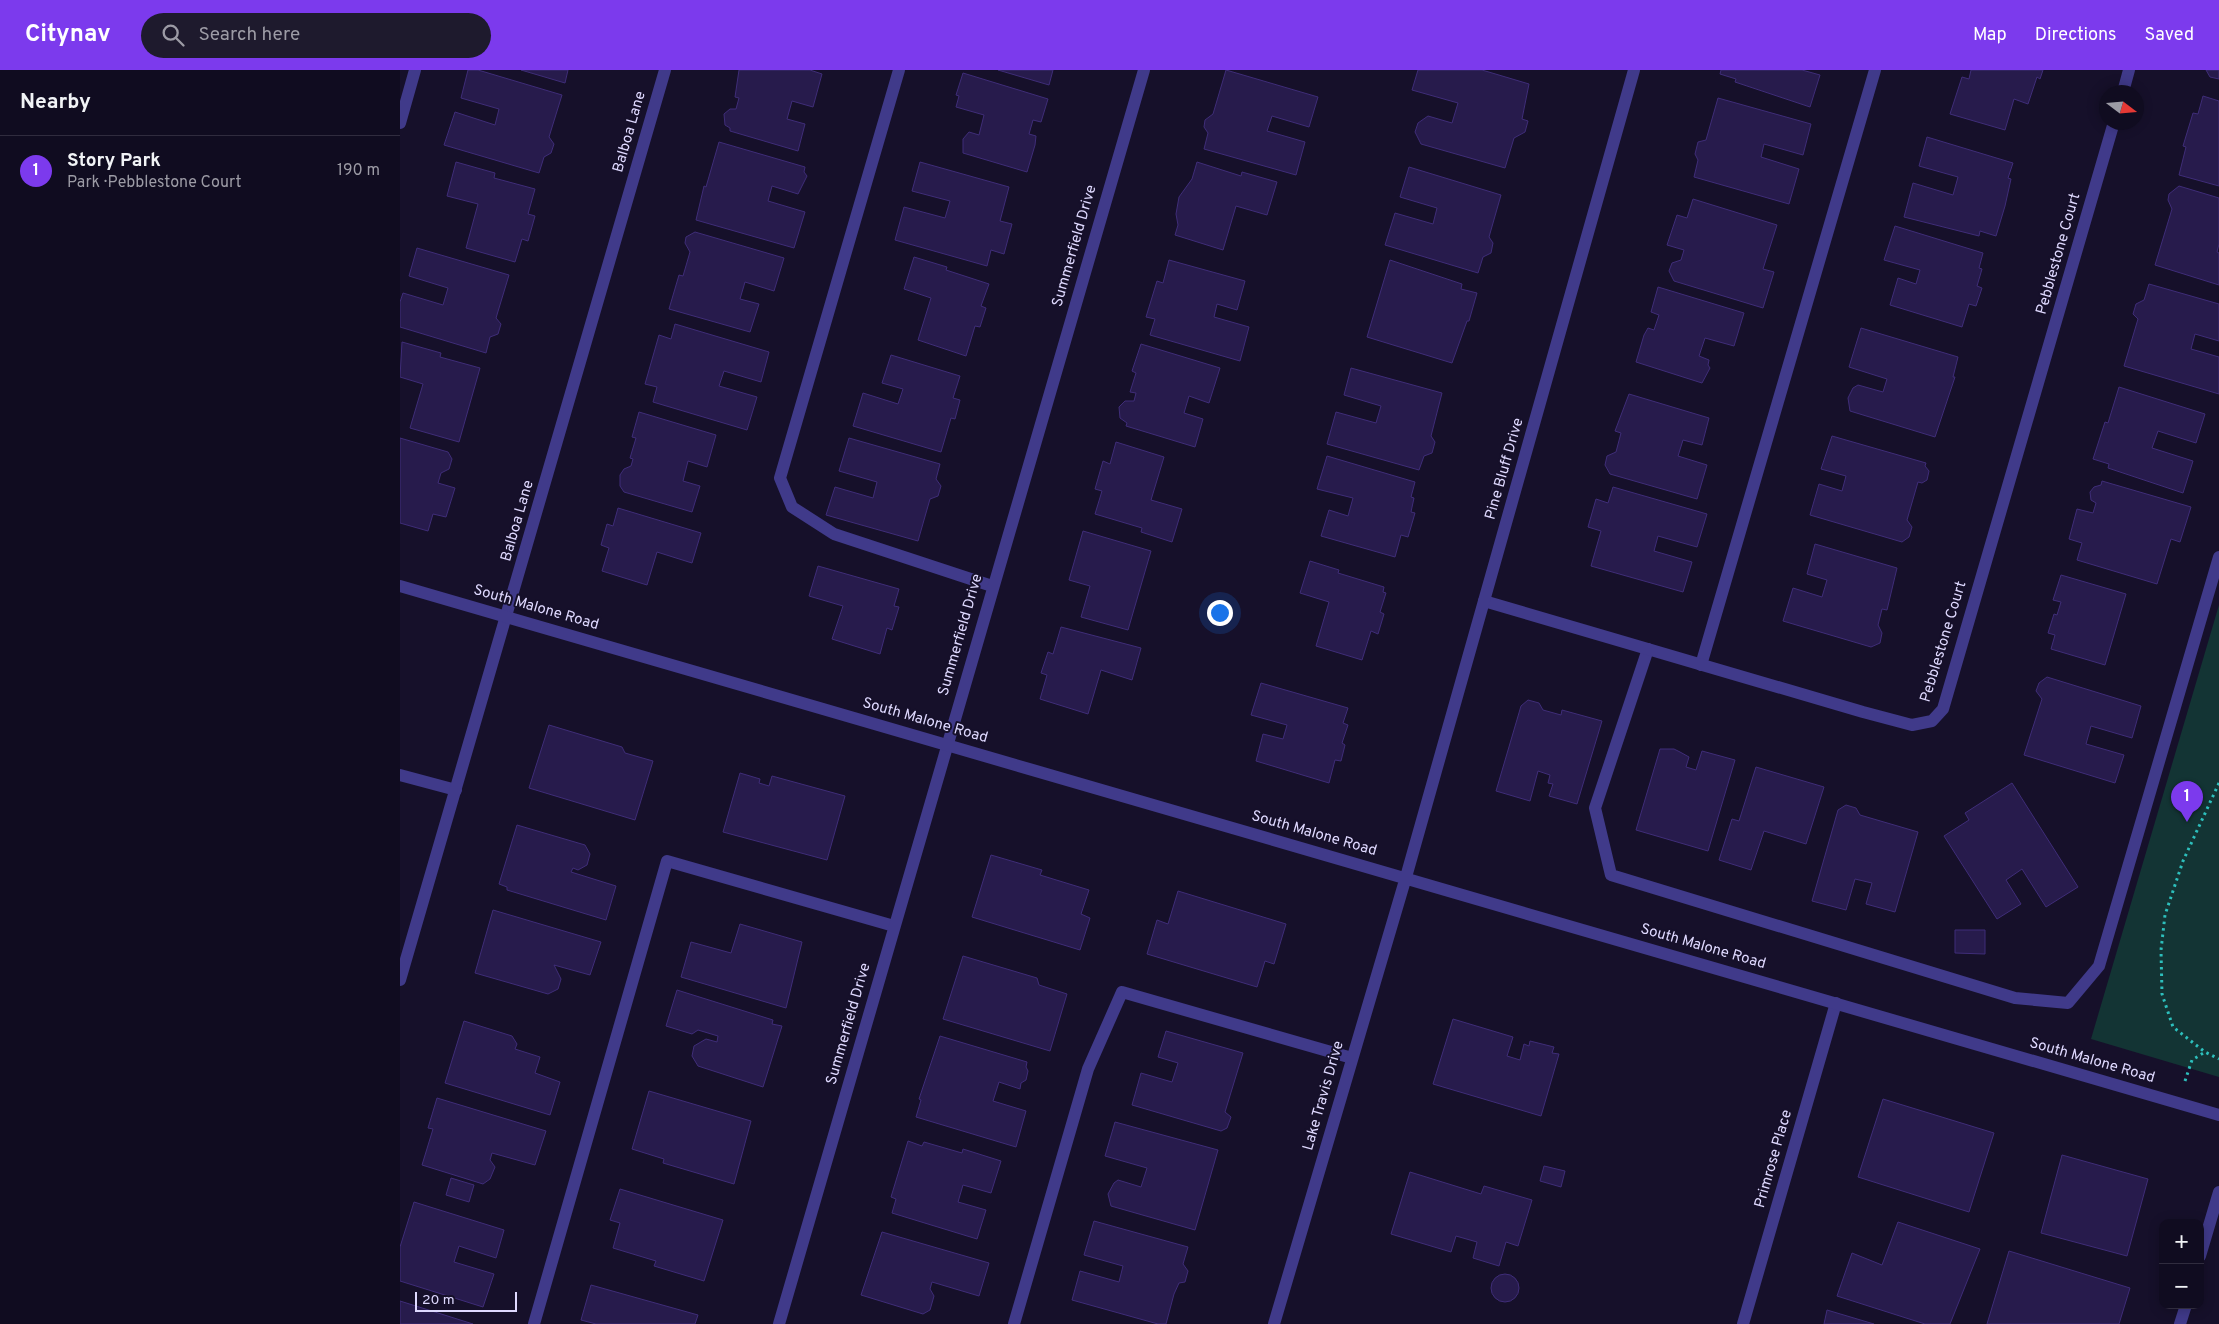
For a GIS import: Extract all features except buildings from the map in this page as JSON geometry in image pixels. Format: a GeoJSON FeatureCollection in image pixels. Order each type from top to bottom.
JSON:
{"type":"FeatureCollection","features":[{"type":"Feature","properties":{"kind":"street"},"geometry":{"type":"LineString","coordinates":[[400,123],[416,70]]}},
{"type":"Feature","properties":{"kind":"street","name":"Balboa Lane"},"geometry":{"type":"LineString","coordinates":[[400,980],[665,70]]}},
{"type":"Feature","properties":{"kind":"street"},"geometry":{"type":"LineString","coordinates":[[900,70],[780,478],[792,506],[834,534],[992,586]]}},
{"type":"Feature","properties":{"kind":"street","name":"Summerfield Drive"},"geometry":{"type":"LineString","coordinates":[[779,1324],[946,744],[1144,70]]}},
{"type":"Feature","properties":{"kind":"street","name":"Pine Bluff Drive"},"geometry":{"type":"LineString","coordinates":[[1406,877],[1634,70]]}},
{"type":"Feature","properties":{"kind":"street"},"geometry":{"type":"LineString","coordinates":[[1701,665],[1875,70]]}},
{"type":"Feature","properties":{"kind":"street"},"geometry":{"type":"LineString","coordinates":[[2125,85],[2129,70]]}},
{"type":"Feature","properties":{"kind":"street","name":"Pebblestone Court"},"geometry":{"type":"LineString","coordinates":[[1484,601],[1912,726],[1932,721],[1943,709],[2112,130]]}},
{"type":"Feature","properties":{"kind":"street"},"geometry":{"type":"LineString","coordinates":[[1648,649],[1595,808],[1611,875],[2015,998],[2068,1003],[2099,966],[2219,557]]}},
{"type":"Feature","properties":{"kind":"street","name":"South Malone Road"},"geometry":{"type":"LineString","coordinates":[[400,586],[1406,877],[2219,1115]]}},
{"type":"Feature","properties":{"kind":"street"},"geometry":{"type":"LineString","coordinates":[[400,775],[456,790]]}},
{"type":"Feature","properties":{"kind":"street"},"geometry":{"type":"LineString","coordinates":[[534,1324],[667,861],[894,926]]}},
{"type":"Feature","properties":{"kind":"street","name":"Lake Travis Drive"},"geometry":{"type":"LineString","coordinates":[[1274,1324],[1406,877]]}},
{"type":"Feature","properties":{"kind":"street"},"geometry":{"type":"LineString","coordinates":[[1014,1324],[1088,1069],[1122,992],[1352,1058]]}},
{"type":"Feature","properties":{"kind":"street","name":"Primrose Place"},"geometry":{"type":"LineString","coordinates":[[1742,1324],[1836,1003]]}},
{"type":"Feature","properties":{"kind":"street"},"geometry":{"type":"LineString","coordinates":[[2204,1243],[2219,1192]]}},
{"type":"Feature","properties":{"kind":"street"},"geometry":{"type":"LineString","coordinates":[[2180,1324],[2185,1309]]}},
{"type":"Feature","properties":{"kind":"path"},"geometry":{"type":"LineString","coordinates":[[2219,783],[2183,861],[2165,915],[2161,950],[2162,994],[2173,1027],[2205,1052],[2219,1059]]}},
{"type":"Feature","properties":{"kind":"path"},"geometry":{"type":"LineString","coordinates":[[2179,1103],[2192,1060],[2205,1052]]}},
{"type":"Feature","properties":{"kind":"green space"},"geometry":{"type":"Polygon","coordinates":[[[2219,605],[2219,1077],[2091,1039],[2219,605]]]}},
{"type":"Feature","properties":{"kind":"place","name":"Story Park"},"geometry":{"type":"Point","coordinates":[2187,822]}}]}
